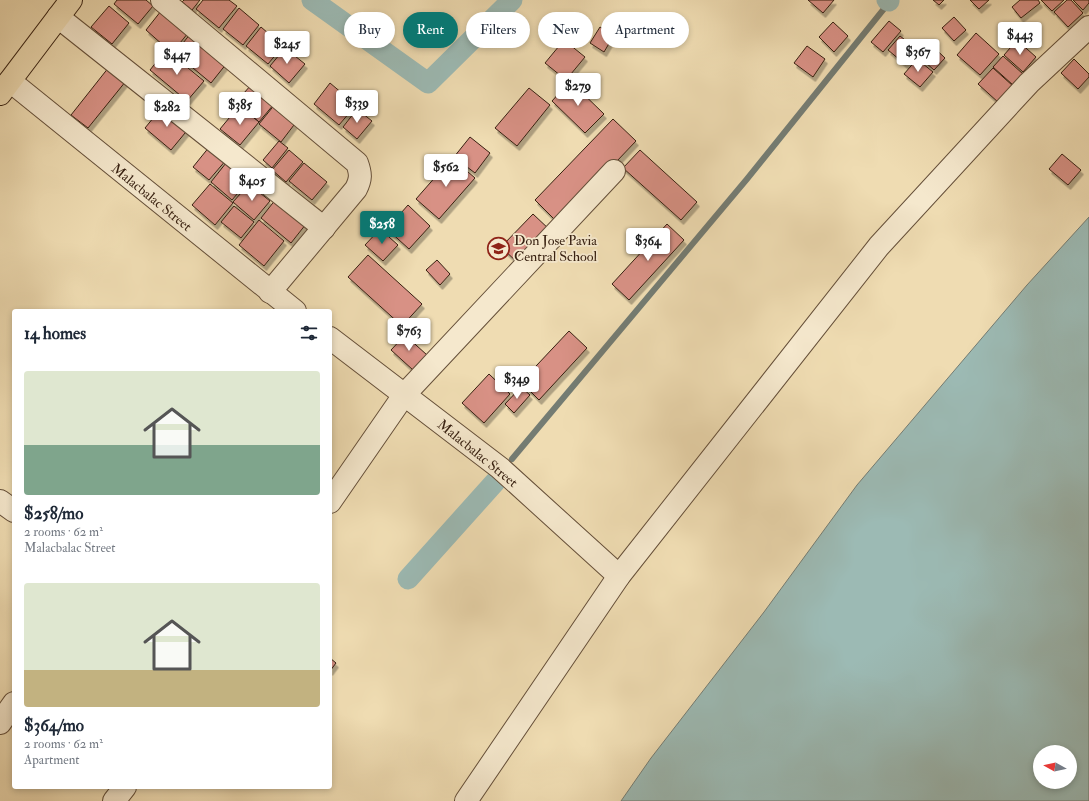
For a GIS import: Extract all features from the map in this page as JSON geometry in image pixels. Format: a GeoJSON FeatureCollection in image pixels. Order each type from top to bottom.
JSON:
{"type":"FeatureCollection","features":[{"type":"Feature","properties":{"kind":"main road"},"geometry":{"type":"LineString","coordinates":[[5,88],[71,0]]}},
{"type":"Feature","properties":{"kind":"street"},"geometry":{"type":"LineString","coordinates":[[162,0],[357,163],[360,172],[360,180],[324,228],[270,292]]}},
{"type":"Feature","properties":{"kind":"street"},"geometry":{"type":"LineString","coordinates":[[58,18],[324,228]]}},
{"type":"Feature","properties":{"kind":"street"},"geometry":{"type":"LineString","coordinates":[[466,801],[619,576],[879,246],[1029,83],[1089,26]]}},
{"type":"Feature","properties":{"kind":"street","name":"Malacbalac Street"},"geometry":{"type":"LineString","coordinates":[[5,88],[292,309]]}},
{"type":"Feature","properties":{"kind":"street"},"geometry":{"type":"LineString","coordinates":[[332,499],[404,395],[614,171]]}},
{"type":"Feature","properties":{"kind":"street","name":"Malacbalac Street"},"geometry":{"type":"LineString","coordinates":[[332,340],[500,468],[619,576]]}},
{"type":"Feature","properties":{"kind":"street"},"geometry":{"type":"LineString","coordinates":[[0,501],[12,510]]}},
{"type":"Feature","properties":{"kind":"street"},"geometry":{"type":"LineString","coordinates":[[0,723],[12,706]]}},
{"type":"Feature","properties":{"kind":"street"},"geometry":{"type":"LineString","coordinates":[[114,801],[123,789]]}},
{"type":"Feature","properties":{"kind":"water"},"geometry":{"type":"Polygon","coordinates":[[[1089,217],[1089,801],[621,801],[651,758],[764,612],[857,485],[1027,285],[1089,217]]]}},
{"type":"Feature","properties":{"kind":"building"},"geometry":{"type":"Polygon","coordinates":[[[117,0],[146,0],[153,6],[138,24],[114,4],[117,0]]]}},
{"type":"Feature","properties":{"kind":"building"},"geometry":{"type":"Polygon","coordinates":[[[184,0],[200,0],[192,10],[182,2],[184,0]]]}},
{"type":"Feature","properties":{"kind":"building"},"geometry":{"type":"Polygon","coordinates":[[[203,0],[229,0],[237,6],[219,28],[196,9],[203,0]]]}},
{"type":"Feature","properties":{"kind":"building"},"geometry":{"type":"Polygon","coordinates":[[[808,0],[834,0],[823,13],[808,0]]]}},
{"type":"Feature","properties":{"kind":"building"},"geometry":{"type":"Polygon","coordinates":[[[933,0],[944,0],[939,5],[933,0]]]}},
{"type":"Feature","properties":{"kind":"building"},"geometry":{"type":"Polygon","coordinates":[[[970,0],[989,0],[979,9],[970,0]]]}},
{"type":"Feature","properties":{"kind":"building"},"geometry":{"type":"Polygon","coordinates":[[[1020,0],[1038,0],[1040,3],[1021,18],[1012,7],[1020,0]]]}},
{"type":"Feature","properties":{"kind":"building"},"geometry":{"type":"Polygon","coordinates":[[[1041,0],[1064,0],[1052,11],[1041,0]]]}},
{"type":"Feature","properties":{"kind":"building"},"geometry":{"type":"Polygon","coordinates":[[[1067,0],[1071,0],[1083,13],[1068,27],[1054,12],[1067,0]]]}},
{"type":"Feature","properties":{"kind":"building"},"geometry":{"type":"Polygon","coordinates":[[[1073,0],[1089,0],[1089,3],[1083,10],[1073,0]]]}},
{"type":"Feature","properties":{"kind":"building"},"geometry":{"type":"Polygon","coordinates":[[[109,6],[129,23],[112,44],[91,27],[109,6]]]}},
{"type":"Feature","properties":{"kind":"building"},"geometry":{"type":"Polygon","coordinates":[[[239,8],[259,25],[243,45],[223,29],[239,8]]]}},
{"type":"Feature","properties":{"kind":"building"},"geometry":{"type":"Polygon","coordinates":[[[161,11],[188,33],[172,53],[146,30],[161,11]]]}},
{"type":"Feature","properties":{"kind":"building"},"geometry":{"type":"Polygon","coordinates":[[[954,17],[966,30],[954,41],[942,28],[954,17]]]}},
{"type":"Feature","properties":{"kind":"building"},"geometry":{"type":"Polygon","coordinates":[[[889,21],[901,31],[883,52],[871,42],[889,21]]]}},
{"type":"Feature","properties":{"kind":"building"},"geometry":{"type":"Polygon","coordinates":[[[833,22],[848,36],[834,52],[819,37],[833,22]]]}},
{"type":"Feature","properties":{"kind":"building"},"geometry":{"type":"Polygon","coordinates":[[[261,27],[283,46],[268,64],[246,46],[261,27]]]}},
{"type":"Feature","properties":{"kind":"building"},"geometry":{"type":"Polygon","coordinates":[[[601,28],[601,48],[606,48],[604,52],[593,45],[593,38],[601,28]]]}},
{"type":"Feature","properties":{"kind":"building"},"geometry":{"type":"Polygon","coordinates":[[[191,33],[227,63],[211,83],[175,53],[191,33]]]}},
{"type":"Feature","properties":{"kind":"building"},"geometry":{"type":"Polygon","coordinates":[[[976,33],[999,54],[980,75],[957,55],[976,33]]]}},
{"type":"Feature","properties":{"kind":"building"},"geometry":{"type":"Polygon","coordinates":[[[900,36],[918,50],[906,65],[888,50],[900,36]]]}},
{"type":"Feature","properties":{"kind":"building"},"geometry":{"type":"Polygon","coordinates":[[[1017,40],[1036,57],[1023,72],[1004,55],[1017,40]]]}},
{"type":"Feature","properties":{"kind":"building"},"geometry":{"type":"Polygon","coordinates":[[[927,41],[945,58],[934,70],[916,54],[927,41]]]}},
{"type":"Feature","properties":{"kind":"building"},"geometry":{"type":"Polygon","coordinates":[[[807,46],[825,59],[813,77],[794,63],[807,46]]]}},
{"type":"Feature","properties":{"kind":"building"},"geometry":{"type":"Polygon","coordinates":[[[285,48],[305,64],[289,83],[270,66],[285,48]]]}},
{"type":"Feature","properties":{"kind":"building"},"geometry":{"type":"Polygon","coordinates":[[[557,48],[574,48],[585,57],[566,80],[545,63],[557,48]]]}},
{"type":"Feature","properties":{"kind":"building"},"geometry":{"type":"Polygon","coordinates":[[[166,50],[204,81],[187,101],[150,70],[166,50]]]}},
{"type":"Feature","properties":{"kind":"building"},"geometry":{"type":"Polygon","coordinates":[[[1003,56],[1023,74],[1013,85],[993,67],[1003,56]]]}},
{"type":"Feature","properties":{"kind":"building"},"geometry":{"type":"Polygon","coordinates":[[[917,59],[933,72],[920,87],[904,74],[917,59]]]}},
{"type":"Feature","properties":{"kind":"building"},"geometry":{"type":"Polygon","coordinates":[[[1074,59],[1089,74],[1089,77],[1078,89],[1061,73],[1074,59]]]}},
{"type":"Feature","properties":{"kind":"building"},"geometry":{"type":"Polygon","coordinates":[[[109,67],[126,81],[88,128],[71,115],[109,67]]]}},
{"type":"Feature","properties":{"kind":"building"},"geometry":{"type":"Polygon","coordinates":[[[993,68],[1013,86],[999,103],[978,84],[993,68]]]}},
{"type":"Feature","properties":{"kind":"building"},"geometry":{"type":"Polygon","coordinates":[[[570,81],[604,114],[585,133],[552,101],[570,81]]]}},
{"type":"Feature","properties":{"kind":"building"},"geometry":{"type":"Polygon","coordinates":[[[330,83],[356,105],[339,125],[314,104],[330,83]]]}},
{"type":"Feature","properties":{"kind":"building"},"geometry":{"type":"Polygon","coordinates":[[[251,85],[274,104],[259,122],[236,102],[251,85]]]}},
{"type":"Feature","properties":{"kind":"building"},"geometry":{"type":"Polygon","coordinates":[[[529,88],[550,105],[517,146],[495,128],[529,88]]]}},
{"type":"Feature","properties":{"kind":"building"},"geometry":{"type":"Polygon","coordinates":[[[276,103],[297,121],[281,142],[259,124],[276,103]]]}},
{"type":"Feature","properties":{"kind":"building"},"geometry":{"type":"Polygon","coordinates":[[[163,106],[190,127],[171,150],[145,128],[163,106]]]}},
{"type":"Feature","properties":{"kind":"building"},"geometry":{"type":"Polygon","coordinates":[[[239,106],[259,122],[240,145],[220,129],[239,106]]]}},
{"type":"Feature","properties":{"kind":"building"},"geometry":{"type":"Polygon","coordinates":[[[357,109],[372,121],[357,139],[343,127],[357,109]]]}},
{"type":"Feature","properties":{"kind":"building"},"geometry":{"type":"Polygon","coordinates":[[[613,119],[636,141],[558,223],[535,200],[613,119]]]}},
{"type":"Feature","properties":{"kind":"building"},"geometry":{"type":"Polygon","coordinates":[[[470,137],[490,153],[475,173],[454,157],[470,137]]]}},
{"type":"Feature","properties":{"kind":"building"},"geometry":{"type":"Polygon","coordinates":[[[279,141],[288,148],[272,168],[263,160],[279,141]]]}},
{"type":"Feature","properties":{"kind":"building"},"geometry":{"type":"Polygon","coordinates":[[[210,146],[227,159],[209,180],[193,167],[210,146]]]}},
{"type":"Feature","properties":{"kind":"building"},"geometry":{"type":"Polygon","coordinates":[[[289,150],[303,162],[286,182],[272,170],[289,150]]]}},
{"type":"Feature","properties":{"kind":"building"},"geometry":{"type":"Polygon","coordinates":[[[640,150],[697,202],[681,220],[623,168],[640,150]]]}},
{"type":"Feature","properties":{"kind":"building"},"geometry":{"type":"Polygon","coordinates":[[[1062,154],[1081,170],[1068,185],[1049,169],[1062,154]]]}},
{"type":"Feature","properties":{"kind":"building"},"geometry":{"type":"Polygon","coordinates":[[[452,158],[475,178],[439,219],[416,199],[452,158]]]}},
{"type":"Feature","properties":{"kind":"building"},"geometry":{"type":"Polygon","coordinates":[[[226,163],[248,181],[232,200],[211,182],[226,163]]]}},
{"type":"Feature","properties":{"kind":"building"},"geometry":{"type":"Polygon","coordinates":[[[304,163],[327,182],[312,200],[289,181],[304,163]]]}},
{"type":"Feature","properties":{"kind":"building"},"geometry":{"type":"Polygon","coordinates":[[[210,184],[233,203],[215,225],[192,205],[210,184]]]}},
{"type":"Feature","properties":{"kind":"building"},"geometry":{"type":"Polygon","coordinates":[[[249,184],[270,201],[254,220],[233,202],[249,184]]]}},
{"type":"Feature","properties":{"kind":"building"},"geometry":{"type":"Polygon","coordinates":[[[276,199],[306,224],[291,243],[261,218],[276,199]]]}},
{"type":"Feature","properties":{"kind":"building"},"geometry":{"type":"Polygon","coordinates":[[[408,205],[430,226],[409,249],[387,229],[408,205]]]}},
{"type":"Feature","properties":{"kind":"building"},"geometry":{"type":"Polygon","coordinates":[[[234,206],[254,222],[241,238],[221,222],[234,206]]]}},
{"type":"Feature","properties":{"kind":"building"},"geometry":{"type":"Polygon","coordinates":[[[533,214],[551,231],[519,264],[501,247],[533,214]]]}},
{"type":"Feature","properties":{"kind":"building"},"geometry":{"type":"Polygon","coordinates":[[[259,220],[284,241],[264,266],[239,245],[259,220]]]}},
{"type":"Feature","properties":{"kind":"building"},"geometry":{"type":"Polygon","coordinates":[[[667,224],[684,240],[629,300],[612,284],[667,224]]]}},
{"type":"Feature","properties":{"kind":"building"},"geometry":{"type":"Polygon","coordinates":[[[380,229],[398,245],[383,261],[365,245],[380,229]]]}},
{"type":"Feature","properties":{"kind":"building"},"geometry":{"type":"Polygon","coordinates":[[[368,255],[422,304],[402,326],[348,277],[368,255]]]}},
{"type":"Feature","properties":{"kind":"building"},"geometry":{"type":"Polygon","coordinates":[[[437,260],[450,274],[440,285],[426,270],[437,260]]]}},
{"type":"Feature","properties":{"kind":"building"},"geometry":{"type":"Polygon","coordinates":[[[569,331],[587,348],[539,400],[521,382],[569,331]]]}},
{"type":"Feature","properties":{"kind":"building"},"geometry":{"type":"Polygon","coordinates":[[[405,335],[427,355],[413,370],[391,350],[405,335]]]}},
{"type":"Feature","properties":{"kind":"building"},"geometry":{"type":"Polygon","coordinates":[[[489,374],[510,394],[484,423],[462,403],[489,374]]]}},
{"type":"Feature","properties":{"kind":"building"},"geometry":{"type":"Polygon","coordinates":[[[521,387],[530,395],[514,413],[505,404],[521,387]]]}},
{"type":"Feature","properties":{"kind":"building"},"geometry":{"type":"Polygon","coordinates":[[[332,660],[336,663],[332,668],[332,660]]]}},
{"type":"Feature","properties":{"kind":"waterway"},"geometry":{"type":"LineString","coordinates":[[312,0],[428,83],[512,0]]}},
{"type":"Feature","properties":{"kind":"waterway"},"geometry":{"type":"LineString","coordinates":[[512,459],[747,179],[891,0]]}},
{"type":"Feature","properties":{"kind":"waterway"},"geometry":{"type":"LineString","coordinates":[[408,579],[495,482]]}},
{"type":"Feature","properties":{"kind":"place","name":"Don Jose Pavia Central School"},"geometry":{"type":"Point","coordinates":[499,248]}}]}
